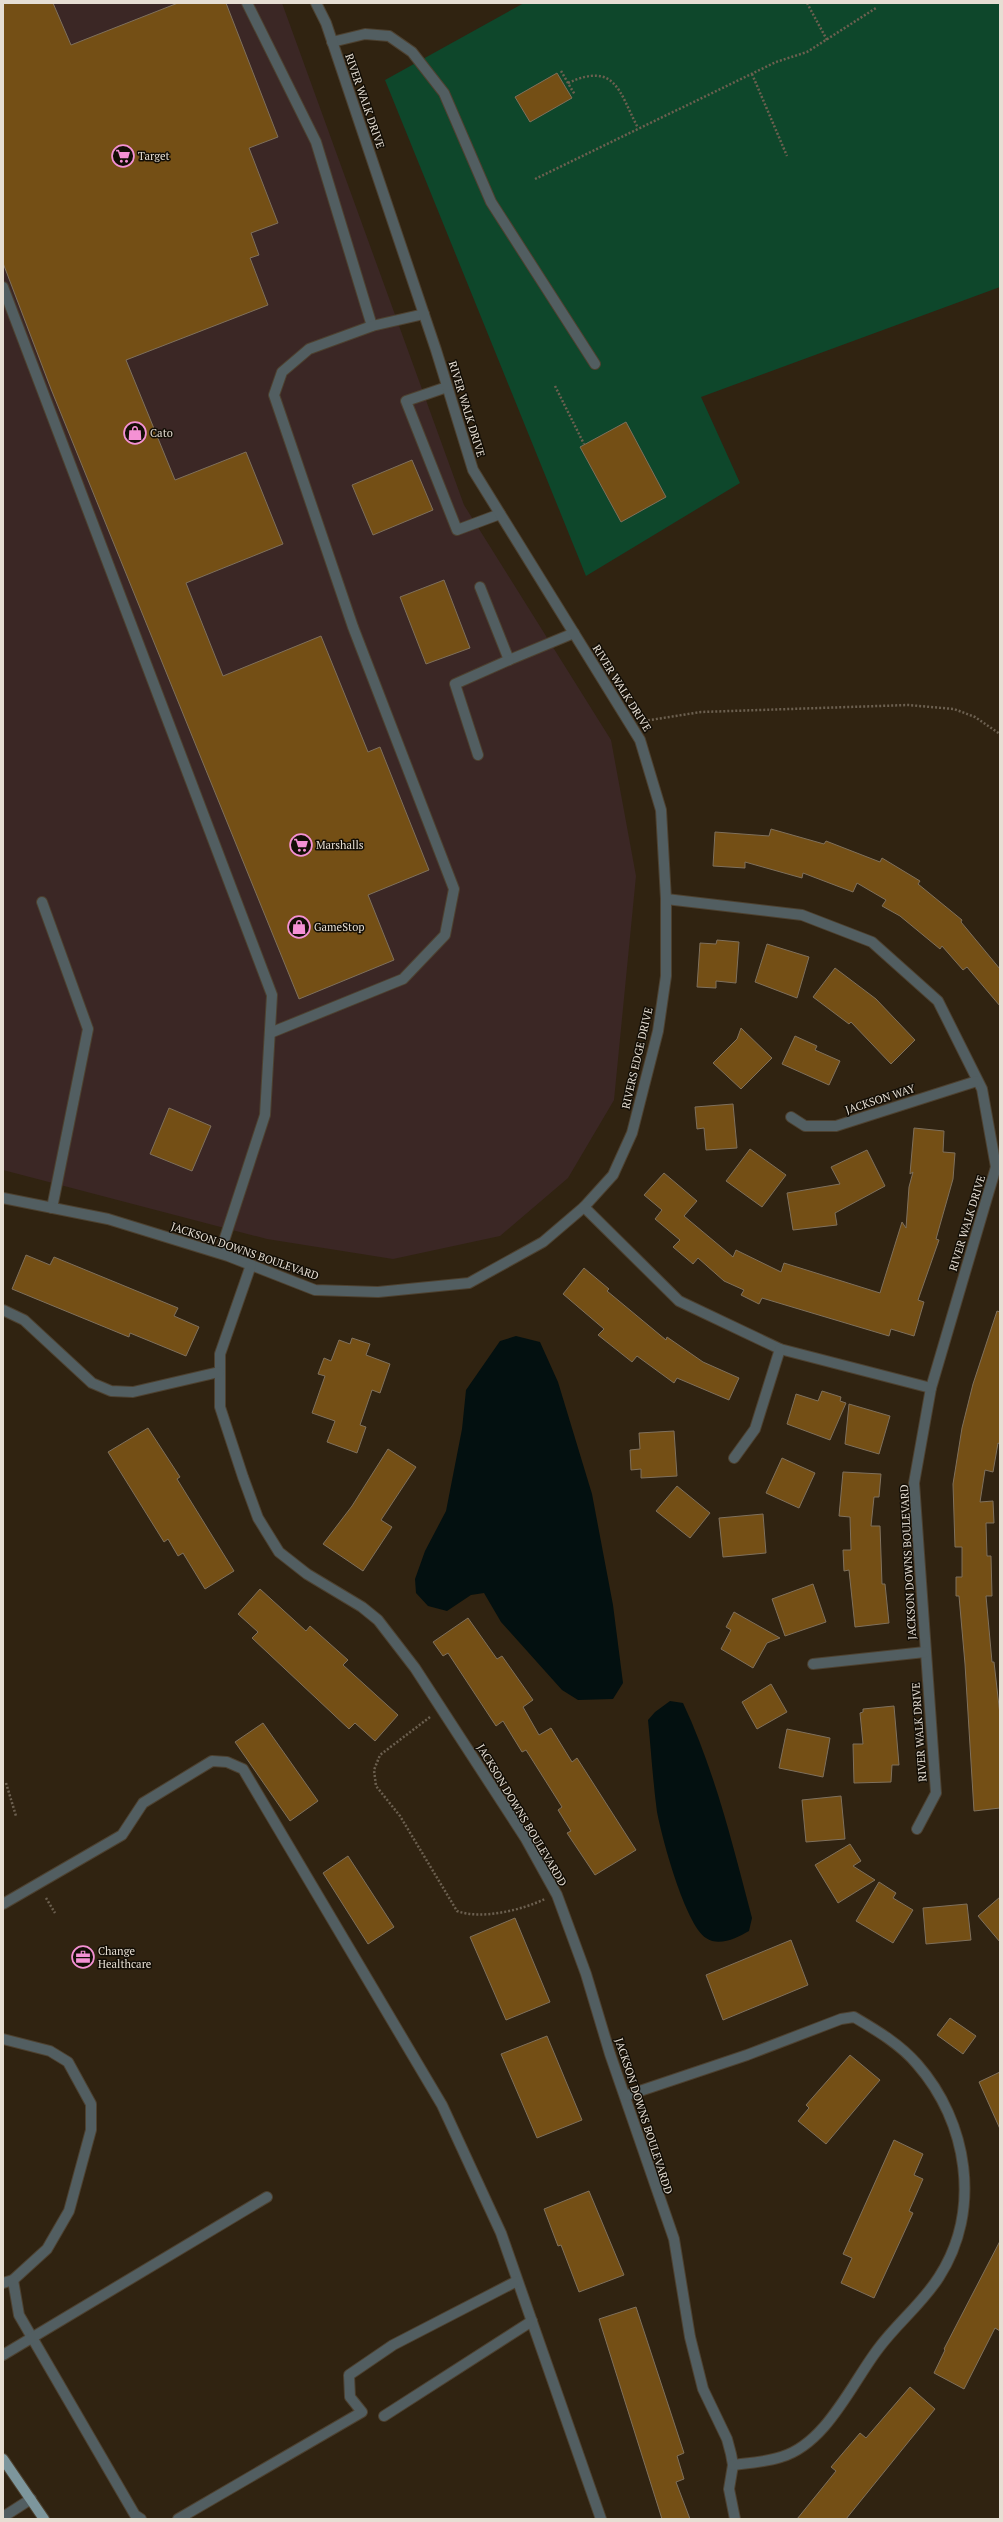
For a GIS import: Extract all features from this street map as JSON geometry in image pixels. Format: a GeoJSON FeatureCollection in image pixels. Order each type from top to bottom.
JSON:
{"type":"FeatureCollection","features":[{"type":"Feature","properties":{"kind":"main road"},"geometry":{"type":"LineString","coordinates":[[3,2459],[44,2519]]}},
{"type":"Feature","properties":{"kind":"street"},"geometry":{"type":"LineString","coordinates":[[246,3],[316,142],[372,326]]}},
{"type":"Feature","properties":{"kind":"street","name":"RIVER WALK DRIVE"},"geometry":{"type":"LineString","coordinates":[[316,3],[332,42],[424,314],[473,470],[640,740],[662,810],[666,899],[802,915],[872,942],[938,1001],[982,1089],[996,1167],[931,1388]]}},
{"type":"Feature","properties":{"kind":"street"},"geometry":{"type":"LineString","coordinates":[[332,42],[365,34],[389,36],[412,52],[444,93],[491,202],[595,364]]}},
{"type":"Feature","properties":{"kind":"street"},"geometry":{"type":"LineString","coordinates":[[3,286],[272,995],[265,1115],[220,1253]]}},
{"type":"Feature","properties":{"kind":"street"},"geometry":{"type":"LineString","coordinates":[[270,1033],[403,979],[445,935],[454,889],[353,627],[274,395],[282,372],[309,349],[372,326],[424,314]]}},
{"type":"Feature","properties":{"kind":"street"},"geometry":{"type":"LineString","coordinates":[[447,387],[406,401],[457,530],[500,514]]}},
{"type":"Feature","properties":{"kind":"street"},"geometry":{"type":"LineString","coordinates":[[480,587],[509,660]]}},
{"type":"Feature","properties":{"kind":"street"},"geometry":{"type":"LineString","coordinates":[[478,755],[455,684],[574,633]]}},
{"type":"Feature","properties":{"kind":"street","name":"RIVERS EDGE DRIVE"},"geometry":{"type":"LineString","coordinates":[[584,1207],[613,1175],[632,1133],[658,1031],[666,976],[666,899]]}},
{"type":"Feature","properties":{"kind":"street"},"geometry":{"type":"LineString","coordinates":[[42,902],[88,1029],[52,1208]]}},
{"type":"Feature","properties":{"kind":"street","name":"JACKSON WAY"},"geometry":{"type":"LineString","coordinates":[[791,1117],[805,1126],[836,1126],[977,1081]]}},
{"type":"Feature","properties":{"kind":"street","name":"JACKSON DOWNS BOULEVARD"},"geometry":{"type":"LineString","coordinates":[[3,1198],[108,1219],[220,1253],[315,1290],[378,1292],[469,1283],[543,1242],[584,1207]]}},
{"type":"Feature","properties":{"kind":"street"},"geometry":{"type":"LineString","coordinates":[[584,1207],[679,1301],[780,1349],[931,1388]]}},
{"type":"Feature","properties":{"kind":"street","name":"JACKSON DOWNS BOULEVARDD"},"geometry":{"type":"LineString","coordinates":[[251,1265],[220,1354],[219,1372],[220,1407],[233,1450],[258,1518],[273,1545],[307,1574],[351,1599],[378,1620],[415,1668],[442,1709],[526,1839],[556,1893],[586,1974],[625,2096],[674,2239],[690,2337],[703,2389],[727,2440],[733,2465],[729,2489],[735,2519]]}},
{"type":"Feature","properties":{"kind":"street"},"geometry":{"type":"LineString","coordinates":[[3,1310],[24,1320],[92,1383],[111,1391],[133,1392],[219,1372]]}},
{"type":"Feature","properties":{"kind":"street"},"geometry":{"type":"LineString","coordinates":[[734,1458],[755,1429],[780,1349]]}},
{"type":"Feature","properties":{"kind":"street","name":"JACKSON DOWNS BOULEVARD"},"geometry":{"type":"LineString","coordinates":[[925,1652],[914,1483],[931,1388]]}},
{"type":"Feature","properties":{"kind":"street"},"geometry":{"type":"LineString","coordinates":[[813,1664],[925,1652]]}},
{"type":"Feature","properties":{"kind":"street","name":"RIVER WALK DRIVE"},"geometry":{"type":"LineString","coordinates":[[916,1829],[936,1793],[925,1652]]}},
{"type":"Feature","properties":{"kind":"street"},"geometry":{"type":"LineString","coordinates":[[3,1904],[122,1835],[142,1803],[212,1761],[227,1762],[243,1769],[442,2105],[501,2233],[601,2519]]}},
{"type":"Feature","properties":{"kind":"street"},"geometry":{"type":"LineString","coordinates":[[625,2096],[747,2055],[841,2019],[854,2017],[899,2047],[917,2064],[940,2096],[961,2148],[966,2183],[963,2214],[954,2246],[939,2277],[918,2305],[891,2332],[868,2362],[848,2395],[825,2425],[806,2444],[782,2457],[733,2465]]}},
{"type":"Feature","properties":{"kind":"street"},"geometry":{"type":"LineString","coordinates":[[3,2039],[50,2051],[68,2062],[91,2104],[91,2130],[69,2211],[47,2250],[32,2265],[13,2280],[3,2283]]}},
{"type":"Feature","properties":{"kind":"street"},"geometry":{"type":"LineString","coordinates":[[3,2355],[267,2196]]}},
{"type":"Feature","properties":{"kind":"street"},"geometry":{"type":"LineString","coordinates":[[13,2280],[19,2315],[135,2515],[141,2519]]}},
{"type":"Feature","properties":{"kind":"street"},"geometry":{"type":"LineString","coordinates":[[178,2519],[362,2412],[350,2397],[349,2375],[393,2345],[517,2281]]}},
{"type":"Feature","properties":{"kind":"street"},"geometry":{"type":"LineString","coordinates":[[384,2416],[532,2321]]}},
{"type":"Feature","properties":{"kind":"street"},"geometry":{"type":"LineString","coordinates":[[3,2517],[31,2499]]}},
{"type":"Feature","properties":{"kind":"path"},"geometry":{"type":"LineString","coordinates":[[807,3],[826,40]]}},
{"type":"Feature","properties":{"kind":"path"},"geometry":{"type":"LineString","coordinates":[[535,179],[776,62],[807,52],[876,8]]}},
{"type":"Feature","properties":{"kind":"path"},"geometry":{"type":"LineString","coordinates":[[561,72],[575,95]]}},
{"type":"Feature","properties":{"kind":"path"},"geometry":{"type":"LineString","coordinates":[[568,83],[590,74],[600,75],[610,80],[620,91],[638,128]]}},
{"type":"Feature","properties":{"kind":"path"},"geometry":{"type":"LineString","coordinates":[[752,74],[787,156]]}},
{"type":"Feature","properties":{"kind":"path"},"geometry":{"type":"LineString","coordinates":[[555,386],[584,444]]}},
{"type":"Feature","properties":{"kind":"path"},"geometry":{"type":"LineString","coordinates":[[630,723],[701,712],[908,705],[954,709],[975,717],[1000,734]]}},
{"type":"Feature","properties":{"kind":"path"},"geometry":{"type":"LineString","coordinates":[[442,1709],[380,1755],[374,1770],[376,1786],[400,1816],[457,1911],[480,1916],[533,1905],[556,1893]]}},
{"type":"Feature","properties":{"kind":"path"},"geometry":{"type":"LineString","coordinates":[[6,1783],[16,1816]]}},
{"type":"Feature","properties":{"kind":"path"},"geometry":{"type":"LineString","coordinates":[[46,1898],[55,1913]]}},
{"type":"Feature","properties":{"kind":"shaded area"},"geometry":{"type":"Polygon","coordinates":[[[3,3],[282,3],[464,505],[611,740],[636,876],[614,1100],[568,1178],[500,1236],[393,1259],[267,1239],[3,1170],[3,3]]]}},
{"type":"Feature","properties":{"kind":"shaded area"},"geometry":{"type":"Polygon","coordinates":[[[516,1336],[540,1342],[558,1382],[592,1494],[613,1605],[623,1683],[613,1699],[578,1700],[562,1690],[501,1622],[484,1593],[471,1595],[447,1611],[428,1606],[416,1593],[415,1579],[425,1551],[446,1511],[462,1429],[466,1390],[500,1341],[516,1336]]]}},
{"type":"Feature","properties":{"kind":"shaded area"},"geometry":{"type":"Polygon","coordinates":[[[670,1701],[683,1703],[705,1755],[738,1864],[752,1918],[749,1931],[722,1942],[711,1941],[706,1938],[698,1930],[690,1916],[669,1860],[657,1812],[648,1720],[655,1712],[670,1701]]]}},
{"type":"Feature","properties":{"kind":"green space"},"geometry":{"type":"Polygon","coordinates":[[[524,3],[1000,3],[1000,287],[701,397],[740,483],[586,576],[385,80],[524,3]]]}},
{"type":"Feature","properties":{"kind":"building"},"geometry":{"type":"Polygon","coordinates":[[[3,3],[53,3],[71,45],[178,3],[226,3],[278,137],[249,148],[278,223],[251,233],[259,255],[250,258],[268,305],[126,360],[175,480],[246,452],[283,544],[186,583],[223,676],[321,636],[368,752],[380,747],[429,870],[368,895],[394,960],[299,999],[51,389],[3,263],[3,3]]]}},
{"type":"Feature","properties":{"kind":"building"},"geometry":{"type":"Polygon","coordinates":[[[557,73],[572,98],[530,122],[515,97],[557,73]]]}},
{"type":"Feature","properties":{"kind":"building"},"geometry":{"type":"Polygon","coordinates":[[[626,422],[666,497],[621,522],[580,447],[626,422]]]}},
{"type":"Feature","properties":{"kind":"building"},"geometry":{"type":"Polygon","coordinates":[[[412,460],[433,510],[373,535],[352,485],[412,460]]]}},
{"type":"Feature","properties":{"kind":"building"},"geometry":{"type":"Polygon","coordinates":[[[444,580],[470,648],[426,664],[400,597],[444,580]]]}},
{"type":"Feature","properties":{"kind":"building"},"geometry":{"type":"Polygon","coordinates":[[[771,829],[824,844],[826,841],[880,862],[882,858],[920,881],[918,884],[962,920],[961,922],[1000,969],[1000,1006],[967,967],[963,970],[942,946],[940,949],[900,916],[882,906],[886,900],[857,883],[853,892],[803,873],[802,878],[745,862],[745,868],[713,866],[715,832],[769,836],[771,829]]]}},
{"type":"Feature","properties":{"kind":"building"},"geometry":{"type":"Polygon","coordinates":[[[717,940],[739,942],[736,983],[716,981],[716,988],[697,987],[700,943],[716,944],[717,940]]]}},
{"type":"Feature","properties":{"kind":"building"},"geometry":{"type":"Polygon","coordinates":[[[767,944],[809,957],[797,998],[755,982],[767,944]]]}},
{"type":"Feature","properties":{"kind":"building"},"geometry":{"type":"Polygon","coordinates":[[[835,968],[876,999],[915,1040],[891,1064],[851,1022],[849,1024],[813,997],[835,968]]]}},
{"type":"Feature","properties":{"kind":"building"},"geometry":{"type":"Polygon","coordinates":[[[741,1028],[772,1058],[741,1089],[713,1063],[737,1039],[741,1028]]]}},
{"type":"Feature","properties":{"kind":"building"},"geometry":{"type":"Polygon","coordinates":[[[795,1036],[817,1046],[815,1050],[840,1061],[829,1085],[782,1064],[795,1036]]]}},
{"type":"Feature","properties":{"kind":"building"},"geometry":{"type":"Polygon","coordinates":[[[733,1104],[737,1148],[706,1150],[704,1128],[697,1129],[695,1107],[733,1104]]]}},
{"type":"Feature","properties":{"kind":"building"},"geometry":{"type":"Polygon","coordinates":[[[169,1108],[211,1126],[192,1171],[150,1154],[169,1108]]]}},
{"type":"Feature","properties":{"kind":"building"},"geometry":{"type":"Polygon","coordinates":[[[914,1128],[944,1131],[943,1152],[955,1153],[953,1179],[936,1239],[939,1240],[918,1300],[924,1302],[914,1336],[891,1329],[889,1336],[762,1298],[759,1304],[741,1295],[744,1290],[724,1281],[698,1258],[693,1264],[673,1247],[680,1240],[655,1219],[662,1210],[644,1195],[664,1173],[697,1201],[684,1216],[733,1257],[736,1250],[781,1272],[784,1263],[880,1293],[902,1222],[906,1228],[909,1187],[913,1172],[910,1174],[914,1128]]]}},
{"type":"Feature","properties":{"kind":"building"},"geometry":{"type":"Polygon","coordinates":[[[750,1149],[786,1175],[762,1207],[726,1181],[750,1149]]]}},
{"type":"Feature","properties":{"kind":"building"},"geometry":{"type":"Polygon","coordinates":[[[867,1150],[885,1186],[835,1213],[837,1225],[793,1230],[787,1193],[840,1184],[831,1167],[867,1150]]]}},
{"type":"Feature","properties":{"kind":"building"},"geometry":{"type":"Polygon","coordinates":[[[26,1255],[50,1265],[54,1257],[178,1308],[174,1316],[199,1327],[186,1356],[130,1333],[129,1337],[12,1289],[26,1255]]]}},
{"type":"Feature","properties":{"kind":"building"},"geometry":{"type":"Polygon","coordinates":[[[584,1268],[609,1289],[607,1291],[666,1340],[667,1337],[703,1362],[739,1378],[729,1400],[677,1378],[674,1383],[637,1356],[632,1362],[598,1335],[604,1329],[563,1294],[584,1268]]]}},
{"type":"Feature","properties":{"kind":"building"},"geometry":{"type":"Polygon","coordinates":[[[997,1311],[1000,1312],[1000,1444],[998,1443],[993,1472],[985,1470],[980,1502],[993,1501],[994,1523],[986,1523],[987,1556],[991,1556],[992,1596],[986,1596],[992,1662],[994,1662],[1000,1715],[1000,1808],[974,1811],[965,1664],[959,1596],[956,1596],[956,1577],[962,1577],[962,1547],[955,1547],[953,1484],[962,1428],[973,1384],[997,1311]]]}},
{"type":"Feature","properties":{"kind":"building"},"geometry":{"type":"Polygon","coordinates":[[[352,1338],[370,1344],[366,1355],[390,1364],[380,1393],[372,1390],[360,1425],[366,1427],[357,1453],[327,1442],[335,1421],[312,1413],[325,1376],[318,1374],[324,1358],[331,1361],[339,1340],[350,1344],[352,1338]]]}},
{"type":"Feature","properties":{"kind":"building"},"geometry":{"type":"Polygon","coordinates":[[[822,1391],[841,1397],[840,1401],[846,1403],[830,1440],[787,1424],[796,1394],[818,1401],[822,1391]]]}},
{"type":"Feature","properties":{"kind":"building"},"geometry":{"type":"Polygon","coordinates":[[[849,1404],[890,1416],[879,1454],[845,1444],[849,1404]]]}},
{"type":"Feature","properties":{"kind":"building"},"geometry":{"type":"Polygon","coordinates":[[[148,1428],[180,1477],[177,1479],[234,1571],[205,1589],[183,1553],[178,1556],[168,1539],[164,1542],[108,1452],[148,1428]]]}},
{"type":"Feature","properties":{"kind":"building"},"geometry":{"type":"Polygon","coordinates":[[[674,1431],[677,1476],[641,1478],[641,1469],[631,1470],[630,1450],[640,1449],[639,1433],[674,1431]]]}},
{"type":"Feature","properties":{"kind":"building"},"geometry":{"type":"Polygon","coordinates":[[[388,1449],[416,1467],[381,1520],[392,1527],[363,1571],[323,1544],[352,1506],[388,1449]]]}},
{"type":"Feature","properties":{"kind":"building"},"geometry":{"type":"Polygon","coordinates":[[[782,1458],[815,1473],[799,1508],[766,1493],[782,1458]]]}},
{"type":"Feature","properties":{"kind":"building"},"geometry":{"type":"Polygon","coordinates":[[[843,1472],[881,1474],[879,1497],[874,1497],[871,1526],[880,1526],[882,1584],[885,1584],[889,1623],[855,1627],[849,1570],[844,1571],[843,1550],[851,1550],[850,1517],[839,1516],[843,1472]]]}},
{"type":"Feature","properties":{"kind":"building"},"geometry":{"type":"Polygon","coordinates":[[[677,1486],[710,1513],[690,1538],[656,1511],[677,1486]]]}},
{"type":"Feature","properties":{"kind":"building"},"geometry":{"type":"Polygon","coordinates":[[[763,1514],[766,1553],[723,1557],[719,1518],[763,1514]]]}},
{"type":"Feature","properties":{"kind":"building"},"geometry":{"type":"Polygon","coordinates":[[[813,1584],[826,1622],[785,1636],[772,1599],[813,1584]]]}},
{"type":"Feature","properties":{"kind":"building"},"geometry":{"type":"Polygon","coordinates":[[[260,1589],[306,1631],[310,1626],[348,1660],[343,1665],[398,1715],[375,1741],[355,1723],[349,1729],[252,1638],[258,1632],[238,1614],[260,1589]]]}},
{"type":"Feature","properties":{"kind":"building"},"geometry":{"type":"Polygon","coordinates":[[[734,1612],[780,1638],[767,1643],[753,1668],[721,1649],[731,1630],[726,1627],[734,1612]]]}},
{"type":"Feature","properties":{"kind":"building"},"geometry":{"type":"Polygon","coordinates":[[[468,1618],[497,1659],[502,1656],[533,1700],[523,1707],[539,1735],[551,1728],[572,1762],[577,1758],[636,1850],[595,1875],[567,1833],[571,1831],[558,1810],[562,1807],[526,1750],[522,1752],[503,1721],[496,1726],[448,1653],[443,1656],[433,1642],[468,1618]]]}},
{"type":"Feature","properties":{"kind":"building"},"geometry":{"type":"Polygon","coordinates":[[[771,1684],[787,1712],[757,1729],[742,1702],[771,1684]]]}},
{"type":"Feature","properties":{"kind":"building"},"geometry":{"type":"Polygon","coordinates":[[[894,1706],[899,1765],[892,1765],[891,1782],[854,1783],[853,1744],[863,1744],[860,1713],[863,1712],[863,1709],[894,1706]]]}},
{"type":"Feature","properties":{"kind":"building"},"geometry":{"type":"Polygon","coordinates":[[[263,1723],[318,1801],[290,1821],[235,1742],[263,1723]]]}},
{"type":"Feature","properties":{"kind":"building"},"geometry":{"type":"Polygon","coordinates":[[[787,1729],[830,1738],[823,1777],[779,1768],[787,1729]]]}},
{"type":"Feature","properties":{"kind":"building"},"geometry":{"type":"Polygon","coordinates":[[[841,1796],[845,1839],[806,1842],[802,1800],[841,1796]]]}},
{"type":"Feature","properties":{"kind":"building"},"geometry":{"type":"Polygon","coordinates":[[[850,1844],[861,1861],[853,1866],[875,1880],[838,1903],[815,1865],[850,1844]]]}},
{"type":"Feature","properties":{"kind":"building"},"geometry":{"type":"Polygon","coordinates":[[[348,1856],[394,1927],[368,1944],[323,1873],[348,1856]]]}},
{"type":"Feature","properties":{"kind":"building"},"geometry":{"type":"Polygon","coordinates":[[[879,1882],[896,1893],[893,1898],[913,1910],[893,1943],[856,1921],[879,1882]]]}},
{"type":"Feature","properties":{"kind":"building"},"geometry":{"type":"Polygon","coordinates":[[[1000,1897],[1000,1942],[978,1916],[1000,1897]]]}},
{"type":"Feature","properties":{"kind":"building"},"geometry":{"type":"Polygon","coordinates":[[[967,1904],[971,1940],[926,1944],[923,1908],[967,1904]]]}},
{"type":"Feature","properties":{"kind":"building"},"geometry":{"type":"Polygon","coordinates":[[[515,1918],[550,2002],[506,2020],[470,1937],[515,1918]]]}},
{"type":"Feature","properties":{"kind":"building"},"geometry":{"type":"Polygon","coordinates":[[[791,1940],[808,1985],[723,2020],[706,1975],[791,1940]]]}},
{"type":"Feature","properties":{"kind":"building"},"geometry":{"type":"Polygon","coordinates":[[[950,2018],[976,2036],[963,2054],[937,2035],[950,2018]]]}},
{"type":"Feature","properties":{"kind":"building"},"geometry":{"type":"Polygon","coordinates":[[[547,2036],[582,2120],[537,2138],[501,2054],[547,2036]]]}},
{"type":"Feature","properties":{"kind":"building"},"geometry":{"type":"Polygon","coordinates":[[[850,2055],[880,2080],[826,2144],[798,2121],[809,2108],[806,2105],[850,2055]]]}},
{"type":"Feature","properties":{"kind":"building"},"geometry":{"type":"Polygon","coordinates":[[[1000,2072],[1000,2129],[979,2082],[1000,2072]]]}},
{"type":"Feature","properties":{"kind":"building"},"geometry":{"type":"Polygon","coordinates":[[[894,2140],[923,2154],[914,2175],[923,2179],[909,2211],[913,2213],[874,2298],[841,2283],[852,2258],[843,2254],[894,2140]]]}},
{"type":"Feature","properties":{"kind":"building"},"geometry":{"type":"Polygon","coordinates":[[[589,2191],[624,2275],[579,2292],[561,2245],[558,2246],[544,2209],[589,2191]]]}},
{"type":"Feature","properties":{"kind":"building"},"geometry":{"type":"Polygon","coordinates":[[[1000,2241],[1000,2331],[995,2328],[964,2389],[934,2373],[945,2350],[944,2349],[1000,2241]]]}},
{"type":"Feature","properties":{"kind":"building"},"geometry":{"type":"Polygon","coordinates":[[[636,2307],[684,2453],[677,2456],[684,2479],[676,2482],[690,2519],[662,2519],[599,2319],[636,2307]]]}},
{"type":"Feature","properties":{"kind":"building"},"geometry":{"type":"Polygon","coordinates":[[[910,2387],[935,2409],[846,2519],[797,2519],[836,2471],[831,2467],[860,2433],[866,2438],[910,2387]]]}},
{"type":"Feature","properties":{"kind":"place","name":"Target"},"geometry":{"type":"Point","coordinates":[123,156]}},
{"type":"Feature","properties":{"kind":"place","name":"Cato"},"geometry":{"type":"Point","coordinates":[135,433]}},
{"type":"Feature","properties":{"kind":"place","name":"Marshalls"},"geometry":{"type":"Point","coordinates":[301,845]}},
{"type":"Feature","properties":{"kind":"place","name":"GameStop"},"geometry":{"type":"Point","coordinates":[299,927]}},
{"type":"Feature","properties":{"kind":"place","name":"Change Healthcare"},"geometry":{"type":"Point","coordinates":[83,1957]}}]}
